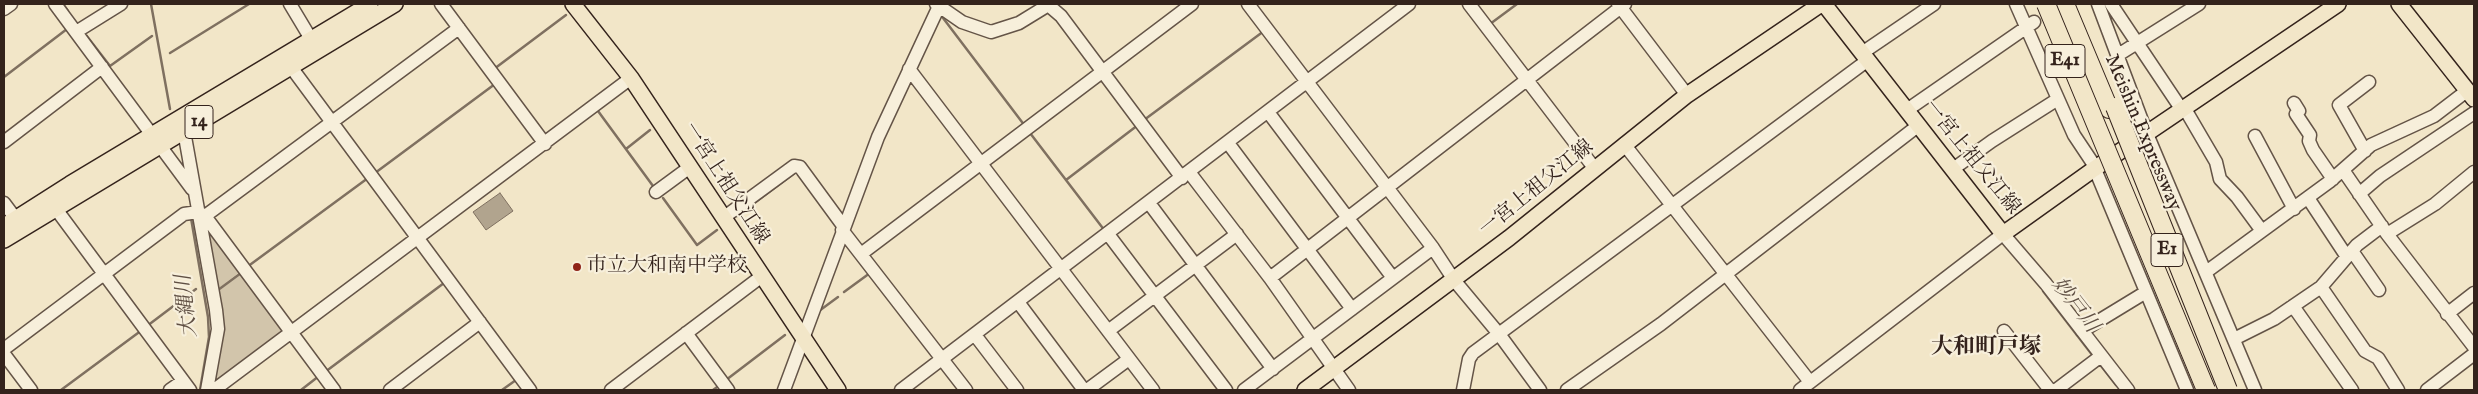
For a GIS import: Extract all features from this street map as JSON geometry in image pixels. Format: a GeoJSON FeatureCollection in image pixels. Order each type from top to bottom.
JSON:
{"type":"FeatureCollection","features":[{"type":"Feature","properties":{"kind":"highway","name":"E41"},"geometry":{"type":"LineString","coordinates":[[2041,4],[2201,390]]}},
{"type":"Feature","properties":{"kind":"highway","name":"Meishin Expressway"},"geometry":{"type":"LineString","coordinates":[[2046,4],[2206,390]]}},
{"type":"Feature","properties":{"kind":"highway","name":"Meishin Expressway"},"geometry":{"type":"LineString","coordinates":[[2065,4],[2226,390]]}},
{"type":"Feature","properties":{"kind":"highway"},"geometry":{"type":"LineString","coordinates":[[2074,4],[2226,390]]}},
{"type":"Feature","properties":{"kind":"main road","name":"14"},"geometry":{"type":"LineString","coordinates":[[4,240],[56,209],[156,140],[370,4]]}},
{"type":"Feature","properties":{"kind":"main road","name":"14"},"geometry":{"type":"LineString","coordinates":[[10,223],[156,140],[184,131],[395,4]]}},
{"type":"Feature","properties":{"kind":"main road","name":"一宮上祖父江線"},"geometry":{"type":"LineString","coordinates":[[573,4],[631,78],[838,390]]}},
{"type":"Feature","properties":{"kind":"main road","name":"一宮上祖父江線"},"geometry":{"type":"LineString","coordinates":[[1306,390],[1454,280],[1687,95],[1822,4],[1865,56],[2003,234],[2094,169],[2338,4]]}},
{"type":"Feature","properties":{"kind":"main road"},"geometry":{"type":"LineString","coordinates":[[2399,4],[2472,95]]}},
{"type":"Feature","properties":{"kind":"street"},"geometry":{"type":"LineString","coordinates":[[4,9],[11,4]]}},
{"type":"Feature","properties":{"kind":"street"},"geometry":{"type":"LineString","coordinates":[[55,4],[194,192]]}},
{"type":"Feature","properties":{"kind":"street"},"geometry":{"type":"LineString","coordinates":[[76,32],[121,4]]}},
{"type":"Feature","properties":{"kind":"street"},"geometry":{"type":"LineString","coordinates":[[290,4],[311,40]]}},
{"type":"Feature","properties":{"kind":"street"},"geometry":{"type":"LineString","coordinates":[[441,4],[545,144]]}},
{"type":"Feature","properties":{"kind":"street"},"geometry":{"type":"LineString","coordinates":[[784,390],[878,138],[938,5],[962,22],[991,32],[1019,23],[1048,4],[1061,16],[1102,73],[1185,175],[1237,234],[1349,390]]}},
{"type":"Feature","properties":{"kind":"street"},"geometry":{"type":"LineString","coordinates":[[861,254],[1192,4]]}},
{"type":"Feature","properties":{"kind":"street"},"geometry":{"type":"LineString","coordinates":[[901,390],[1409,4]]}},
{"type":"Feature","properties":{"kind":"street"},"geometry":{"type":"LineString","coordinates":[[1469,4],[1595,169]]}},
{"type":"Feature","properties":{"kind":"street"},"geometry":{"type":"LineString","coordinates":[[1463,390],[1469,359],[1473,353],[1672,206],[1934,4]]}},
{"type":"Feature","properties":{"kind":"street"},"geometry":{"type":"LineString","coordinates":[[2016,4],[2030,25],[2058,100],[2074,135],[2094,169],[2187,390]]}},
{"type":"Feature","properties":{"kind":"street"},"geometry":{"type":"LineString","coordinates":[[2098,4],[2147,134],[2255,390]]}},
{"type":"Feature","properties":{"kind":"street"},"geometry":{"type":"LineString","coordinates":[[2110,4],[2183,110],[2216,162],[2220,179],[2237,197],[2262,231]]}},
{"type":"Feature","properties":{"kind":"street"},"geometry":{"type":"LineString","coordinates":[[2118,55],[2199,4]]}},
{"type":"Feature","properties":{"kind":"street"},"geometry":{"type":"LineString","coordinates":[[1252,5],[1454,280],[1499,334],[1540,390]]}},
{"type":"Feature","properties":{"kind":"street"},"geometry":{"type":"LineString","coordinates":[[1270,278],[1621,5],[1687,95]]}},
{"type":"Feature","properties":{"kind":"street"},"geometry":{"type":"LineString","coordinates":[[1907,110],[2030,25]]}},
{"type":"Feature","properties":{"kind":"street"},"geometry":{"type":"LineString","coordinates":[[4,349],[184,214],[201,214],[332,122],[458,28]]}},
{"type":"Feature","properties":{"kind":"street"},"geometry":{"type":"LineString","coordinates":[[4,142],[102,67]]}},
{"type":"Feature","properties":{"kind":"street"},"geometry":{"type":"LineString","coordinates":[[291,67],[530,390]]}},
{"type":"Feature","properties":{"kind":"street"},"geometry":{"type":"LineString","coordinates":[[909,69],[1153,390]]}},
{"type":"Feature","properties":{"kind":"street"},"geometry":{"type":"LineString","coordinates":[[214,390],[631,78]]}},
{"type":"Feature","properties":{"kind":"street"},"geometry":{"type":"LineString","coordinates":[[2365,151],[2339,105],[2369,82]]}},
{"type":"Feature","properties":{"kind":"street"},"geometry":{"type":"LineString","coordinates":[[2206,272],[2294,209],[2365,151],[2386,137],[2434,116],[2472,95]]}},
{"type":"Feature","properties":{"kind":"street"},"geometry":{"type":"LineString","coordinates":[[1953,169],[1992,141],[2058,100]]}},
{"type":"Feature","properties":{"kind":"street"},"geometry":{"type":"LineString","coordinates":[[2294,103],[2298,111],[2296,114],[2310,135],[2309,141],[2313,150],[2333,179]]}},
{"type":"Feature","properties":{"kind":"street"},"geometry":{"type":"LineString","coordinates":[[1268,112],[1393,278]]}},
{"type":"Feature","properties":{"kind":"street"},"geometry":{"type":"LineString","coordinates":[[2359,194],[2380,176],[2474,113]]}},
{"type":"Feature","properties":{"kind":"street"},"geometry":{"type":"LineString","coordinates":[[1567,390],[1661,324],[1919,125]]}},
{"type":"Feature","properties":{"kind":"street"},"geometry":{"type":"LineString","coordinates":[[184,131],[194,192],[201,214],[218,329],[207,390]]}},
{"type":"Feature","properties":{"kind":"street"},"geometry":{"type":"LineString","coordinates":[[2255,136],[2294,209]]}},
{"type":"Feature","properties":{"kind":"street"},"geometry":{"type":"LineString","coordinates":[[1228,143],[1352,309]]}},
{"type":"Feature","properties":{"kind":"street"},"geometry":{"type":"LineString","coordinates":[[1624,144],[1726,274],[1805,386],[2003,234],[2082,331],[2098,358],[2128,390]]}},
{"type":"Feature","properties":{"kind":"street"},"geometry":{"type":"LineString","coordinates":[[723,218],[794,166],[800,167],[861,254],[966,390]]}},
{"type":"Feature","properties":{"kind":"street"},"geometry":{"type":"LineString","coordinates":[[656,192],[690,167]]}},
{"type":"Feature","properties":{"kind":"street"},"geometry":{"type":"LineString","coordinates":[[2343,170],[2447,314],[2474,347]]}},
{"type":"Feature","properties":{"kind":"street"},"geometry":{"type":"LineString","coordinates":[[2234,339],[2274,319],[2321,287],[2350,254],[2385,230],[2435,204],[2474,172]]}},
{"type":"Feature","properties":{"kind":"street"},"geometry":{"type":"LineString","coordinates":[[2308,198],[2379,290]]}},
{"type":"Feature","properties":{"kind":"street"},"geometry":{"type":"LineString","coordinates":[[4,203],[10,223]]}},
{"type":"Feature","properties":{"kind":"street"},"geometry":{"type":"LineString","coordinates":[[1149,203],[1273,369]]}},
{"type":"Feature","properties":{"kind":"street"},"geometry":{"type":"LineString","coordinates":[[56,209],[186,386],[170,390]]}},
{"type":"Feature","properties":{"kind":"street"},"geometry":{"type":"LineString","coordinates":[[201,214],[334,390]]}},
{"type":"Feature","properties":{"kind":"street"},"geometry":{"type":"LineString","coordinates":[[1108,234],[1226,390]]}},
{"type":"Feature","properties":{"kind":"street"},"geometry":{"type":"LineString","coordinates":[[1108,331],[1237,234]]}},
{"type":"Feature","properties":{"kind":"street"},"geometry":{"type":"LineString","coordinates":[[1244,390],[1432,248]]}},
{"type":"Feature","properties":{"kind":"street"},"geometry":{"type":"LineString","coordinates":[[611,390],[762,276]]}},
{"type":"Feature","properties":{"kind":"street"},"geometry":{"type":"LineString","coordinates":[[2321,287],[2365,351],[2378,358],[2398,390]]}},
{"type":"Feature","properties":{"kind":"street"},"geometry":{"type":"LineString","coordinates":[[2082,331],[2146,292]]}},
{"type":"Feature","properties":{"kind":"street"},"geometry":{"type":"LineString","coordinates":[[2447,314],[2474,293]]}},
{"type":"Feature","properties":{"kind":"street"},"geometry":{"type":"LineString","coordinates":[[1018,302],[1086,390],[1129,359]]}},
{"type":"Feature","properties":{"kind":"street"},"geometry":{"type":"LineString","coordinates":[[2293,306],[2352,390]]}},
{"type":"Feature","properties":{"kind":"street"},"geometry":{"type":"LineString","coordinates":[[390,390],[480,322]]}},
{"type":"Feature","properties":{"kind":"street"},"geometry":{"type":"LineString","coordinates":[[2004,331],[2050,390]]}},
{"type":"Feature","properties":{"kind":"street"},"geometry":{"type":"LineString","coordinates":[[686,333],[728,390]]}},
{"type":"Feature","properties":{"kind":"street"},"geometry":{"type":"LineString","coordinates":[[975,335],[1017,390]]}},
{"type":"Feature","properties":{"kind":"street"},"geometry":{"type":"LineString","coordinates":[[4,354],[31,390]]}},
{"type":"Feature","properties":{"kind":"street"},"geometry":{"type":"LineString","coordinates":[[2427,390],[2474,354]]}},
{"type":"Feature","properties":{"kind":"street"},"geometry":{"type":"LineString","coordinates":[[2056,390],[2098,358]]}},
{"type":"Feature","properties":{"kind":"shaded area"},"geometry":{"type":"Polygon","coordinates":[[[500,193],[513,211],[486,230],[473,212],[500,193]]]}},
{"type":"Feature","properties":{"kind":"shaded area"},"geometry":{"type":"Polygon","coordinates":[[[203,220],[241,271],[215,291],[203,220]]]}},
{"type":"Feature","properties":{"kind":"shaded area"},"geometry":{"type":"Polygon","coordinates":[[[243,272],[287,333],[214,387],[220,352],[220,331],[215,293],[243,272]]]}},
{"type":"Feature","properties":{"kind":"waterway"},"geometry":{"type":"LineString","coordinates":[[63,4],[68,11]]}},
{"type":"Feature","properties":{"kind":"waterway","name":"大縄川"},"geometry":{"type":"LineString","coordinates":[[151,4],[170,109]]}},
{"type":"Feature","properties":{"kind":"waterway"},"geometry":{"type":"LineString","coordinates":[[170,53],[249,4]]}},
{"type":"Feature","properties":{"kind":"waterway"},"geometry":{"type":"LineString","coordinates":[[1490,24],[1517,4]]}},
{"type":"Feature","properties":{"kind":"waterway"},"geometry":{"type":"LineString","coordinates":[[940,14],[1025,126]]}},
{"type":"Feature","properties":{"kind":"waterway"},"geometry":{"type":"LineString","coordinates":[[494,69],[566,15]]}},
{"type":"Feature","properties":{"kind":"waterway"},"geometry":{"type":"LineString","coordinates":[[4,77],[67,29]]}},
{"type":"Feature","properties":{"kind":"waterway"},"geometry":{"type":"LineString","coordinates":[[1144,120],[1264,31]]}},
{"type":"Feature","properties":{"kind":"waterway"},"geometry":{"type":"LineString","coordinates":[[86,35],[110,66],[152,36]]}},
{"type":"Feature","properties":{"kind":"waterway"},"geometry":{"type":"LineString","coordinates":[[375,173],[495,84]]}},
{"type":"Feature","properties":{"kind":"waterway"},"geometry":{"type":"LineString","coordinates":[[598,111],[653,186]]}},
{"type":"Feature","properties":{"kind":"waterway"},"geometry":{"type":"LineString","coordinates":[[1066,180],[1138,125]]}},
{"type":"Feature","properties":{"kind":"waterway"},"geometry":{"type":"LineString","coordinates":[[626,149],[650,130]]}},
{"type":"Feature","properties":{"kind":"waterway"},"geometry":{"type":"LineString","coordinates":[[1030,133],[1105,231]]}},
{"type":"Feature","properties":{"kind":"waterway"},"geometry":{"type":"LineString","coordinates":[[737,216],[796,172]]}},
{"type":"Feature","properties":{"kind":"waterway"},"geometry":{"type":"LineString","coordinates":[[247,267],[368,178]]}},
{"type":"Feature","properties":{"kind":"waterway"},"geometry":{"type":"LineString","coordinates":[[663,198],[697,245],[717,230]]}},
{"type":"Feature","properties":{"kind":"waterway","name":"大縄川"},"geometry":{"type":"LineString","coordinates":[[191,218],[208,317],[209,337],[200,390]]}},
{"type":"Feature","properties":{"kind":"waterway"},"geometry":{"type":"LineString","coordinates":[[218,290],[241,273]]}},
{"type":"Feature","properties":{"kind":"waterway"},"geometry":{"type":"LineString","coordinates":[[844,292],[870,273]]}},
{"type":"Feature","properties":{"kind":"waterway"},"geometry":{"type":"LineString","coordinates":[[325,372],[444,283]]}},
{"type":"Feature","properties":{"kind":"waterway"},"geometry":{"type":"LineString","coordinates":[[147,326],[196,289]]}},
{"type":"Feature","properties":{"kind":"waterway","name":"妙戸川"},"geometry":{"type":"LineString","coordinates":[[2043,291],[2093,356]]}},
{"type":"Feature","properties":{"kind":"waterway"},"geometry":{"type":"LineString","coordinates":[[819,311],[838,297]]}},
{"type":"Feature","properties":{"kind":"waterway"},"geometry":{"type":"LineString","coordinates":[[61,390],[142,330]]}},
{"type":"Feature","properties":{"kind":"waterway"},"geometry":{"type":"LineString","coordinates":[[726,380],[785,335]]}},
{"type":"Feature","properties":{"kind":"waterway","name":"妙戸川"},"geometry":{"type":"LineString","coordinates":[[2098,362],[2116,385]]}},
{"type":"Feature","properties":{"kind":"waterway"},"geometry":{"type":"LineString","coordinates":[[301,390],[319,376]]}},
{"type":"Feature","properties":{"kind":"waterway"},"geometry":{"type":"LineString","coordinates":[[502,390],[516,380]]}},
{"type":"Feature","properties":{"kind":"waterway"},"geometry":{"type":"LineString","coordinates":[[713,390],[720,385]]}},
{"type":"Feature","properties":{"kind":"place","name":"市立大和南中学校"},"geometry":{"type":"Point","coordinates":[577,267]}},
{"type":"Feature","properties":{"kind":"district","name":"大和町戸塚"},"geometry":{"type":"Point","coordinates":[1986,348]}}]}
